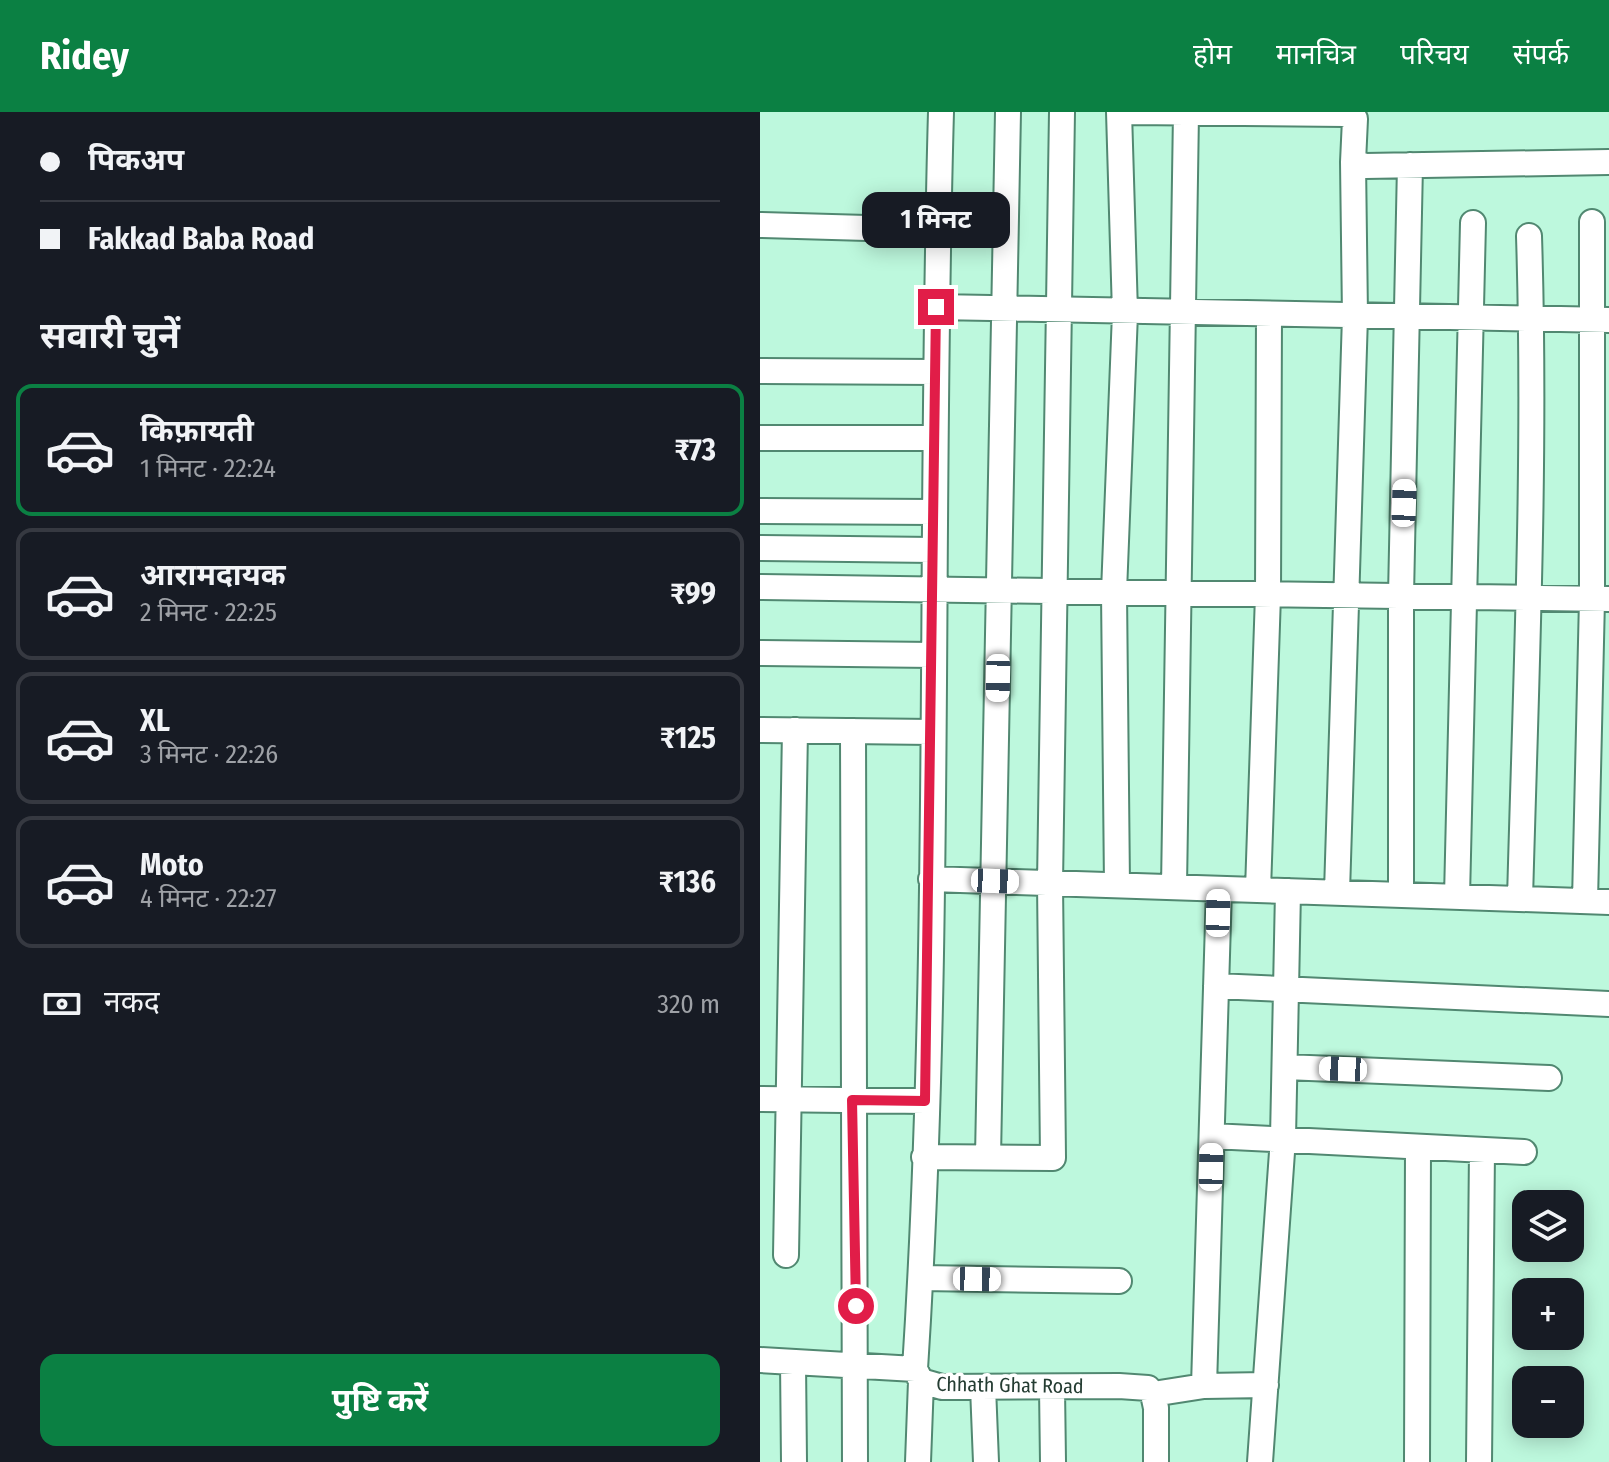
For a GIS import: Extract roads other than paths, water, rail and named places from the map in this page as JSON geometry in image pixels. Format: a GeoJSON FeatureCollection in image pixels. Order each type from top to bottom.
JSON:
{"type":"FeatureCollection","features":[{"type":"Feature","properties":{"kind":"street"},"geometry":{"type":"LineString","coordinates":[[918,1462],[931,879],[937,230],[941,112]]}},
{"type":"Feature","properties":{"kind":"street"},"geometry":{"type":"LineString","coordinates":[[988,1157],[1008,112]]}},
{"type":"Feature","properties":{"kind":"street"},"geometry":{"type":"LineString","coordinates":[[924,1157],[1053,1158],[1050,883],[1062,112]]}},
{"type":"Feature","properties":{"kind":"street"},"geometry":{"type":"LineString","coordinates":[[1117,885],[1114,592],[1125,313],[1119,112]]}},
{"type":"Feature","properties":{"kind":"street"},"geometry":{"type":"LineString","coordinates":[[1128,112],[1345,114],[1355,119],[1355,316],[1337,892]]}},
{"type":"Feature","properties":{"kind":"street"},"geometry":{"type":"LineString","coordinates":[[1174,887],[1181,593],[1186,113]]}},
{"type":"Feature","properties":{"kind":"street"},"geometry":{"type":"LineString","coordinates":[[1353,162],[1365,166],[1609,162]]}},
{"type":"Feature","properties":{"kind":"street"},"geometry":{"type":"LineString","coordinates":[[1401,895],[1401,596],[1410,165]]}},
{"type":"Feature","properties":{"kind":"street"},"geometry":{"type":"LineString","coordinates":[[931,879],[1597,901],[1601,599],[1600,320],[1592,222]]}},
{"type":"Feature","properties":{"kind":"street"},"geometry":{"type":"LineString","coordinates":[[1457,897],[1473,223]]}},
{"type":"Feature","properties":{"kind":"street"},"geometry":{"type":"LineString","coordinates":[[760,225],[937,230]]}},
{"type":"Feature","properties":{"kind":"street"},"geometry":{"type":"LineString","coordinates":[[1520,899],[1528,598],[1529,236]]}},
{"type":"Feature","properties":{"kind":"street"},"geometry":{"type":"LineString","coordinates":[[936,307],[1059,312],[1600,320]]}},
{"type":"Feature","properties":{"kind":"street"},"geometry":{"type":"LineString","coordinates":[[1258,890],[1268,595],[1269,315]]}},
{"type":"Feature","properties":{"kind":"street"},"geometry":{"type":"LineString","coordinates":[[760,371],[936,372]]}},
{"type":"Feature","properties":{"kind":"street"},"geometry":{"type":"LineString","coordinates":[[760,438],[935,438]]}},
{"type":"Feature","properties":{"kind":"street"},"geometry":{"type":"LineString","coordinates":[[760,511],[934,512]]}},
{"type":"Feature","properties":{"kind":"street"},"geometry":{"type":"LineString","coordinates":[[760,548],[934,550]]}},
{"type":"Feature","properties":{"kind":"street"},"geometry":{"type":"LineString","coordinates":[[760,587],[1601,599]]}},
{"type":"Feature","properties":{"kind":"street"},"geometry":{"type":"LineString","coordinates":[[760,653],[933,655]]}},
{"type":"Feature","properties":{"kind":"street"},"geometry":{"type":"LineString","coordinates":[[760,730],[932,732]]}},
{"type":"Feature","properties":{"kind":"street"},"geometry":{"type":"LineString","coordinates":[[786,1255],[795,730]]}},
{"type":"Feature","properties":{"kind":"street"},"geometry":{"type":"LineString","coordinates":[[853,731],[855,1462]]}},
{"type":"Feature","properties":{"kind":"street"},"geometry":{"type":"LineString","coordinates":[[1204,1386],[1219,889]]}},
{"type":"Feature","properties":{"kind":"street"},"geometry":{"type":"LineString","coordinates":[[1260,1462],[1283,1138],[1288,891]]}},
{"type":"Feature","properties":{"kind":"street"},"geometry":{"type":"LineString","coordinates":[[1216,986],[1609,1004]]}},
{"type":"Feature","properties":{"kind":"street"},"geometry":{"type":"LineString","coordinates":[[1285,1067],[1549,1078]]}},
{"type":"Feature","properties":{"kind":"street"},"geometry":{"type":"LineString","coordinates":[[760,1099],[925,1101]]}},
{"type":"Feature","properties":{"kind":"street"},"geometry":{"type":"LineString","coordinates":[[1212,1136],[1524,1152]]}},
{"type":"Feature","properties":{"kind":"street"},"geometry":{"type":"LineString","coordinates":[[1417,1462],[1418,1147]]}},
{"type":"Feature","properties":{"kind":"street"},"geometry":{"type":"LineString","coordinates":[[1479,1462],[1482,1150]]}},
{"type":"Feature","properties":{"kind":"street"},"geometry":{"type":"LineString","coordinates":[[921,1278],[1119,1281]]}},
{"type":"Feature","properties":{"kind":"street","name":"Chhath Ghat Road"},"geometry":{"type":"LineString","coordinates":[[760,1360],[857,1365],[918,1375],[942,1387],[1129,1387],[1148,1388],[1153,1394],[1204,1386],[1266,1385]]}},
{"type":"Feature","properties":{"kind":"street"},"geometry":{"type":"LineString","coordinates":[[793,1362],[794,1462]]}},
{"type":"Feature","properties":{"kind":"street"},"geometry":{"type":"LineString","coordinates":[[983,1387],[986,1462]]}},
{"type":"Feature","properties":{"kind":"street"},"geometry":{"type":"LineString","coordinates":[[1052,1388],[1053,1462]]}},
{"type":"Feature","properties":{"kind":"street"},"geometry":{"type":"LineString","coordinates":[[1153,1394],[1156,1462]]}}]}
